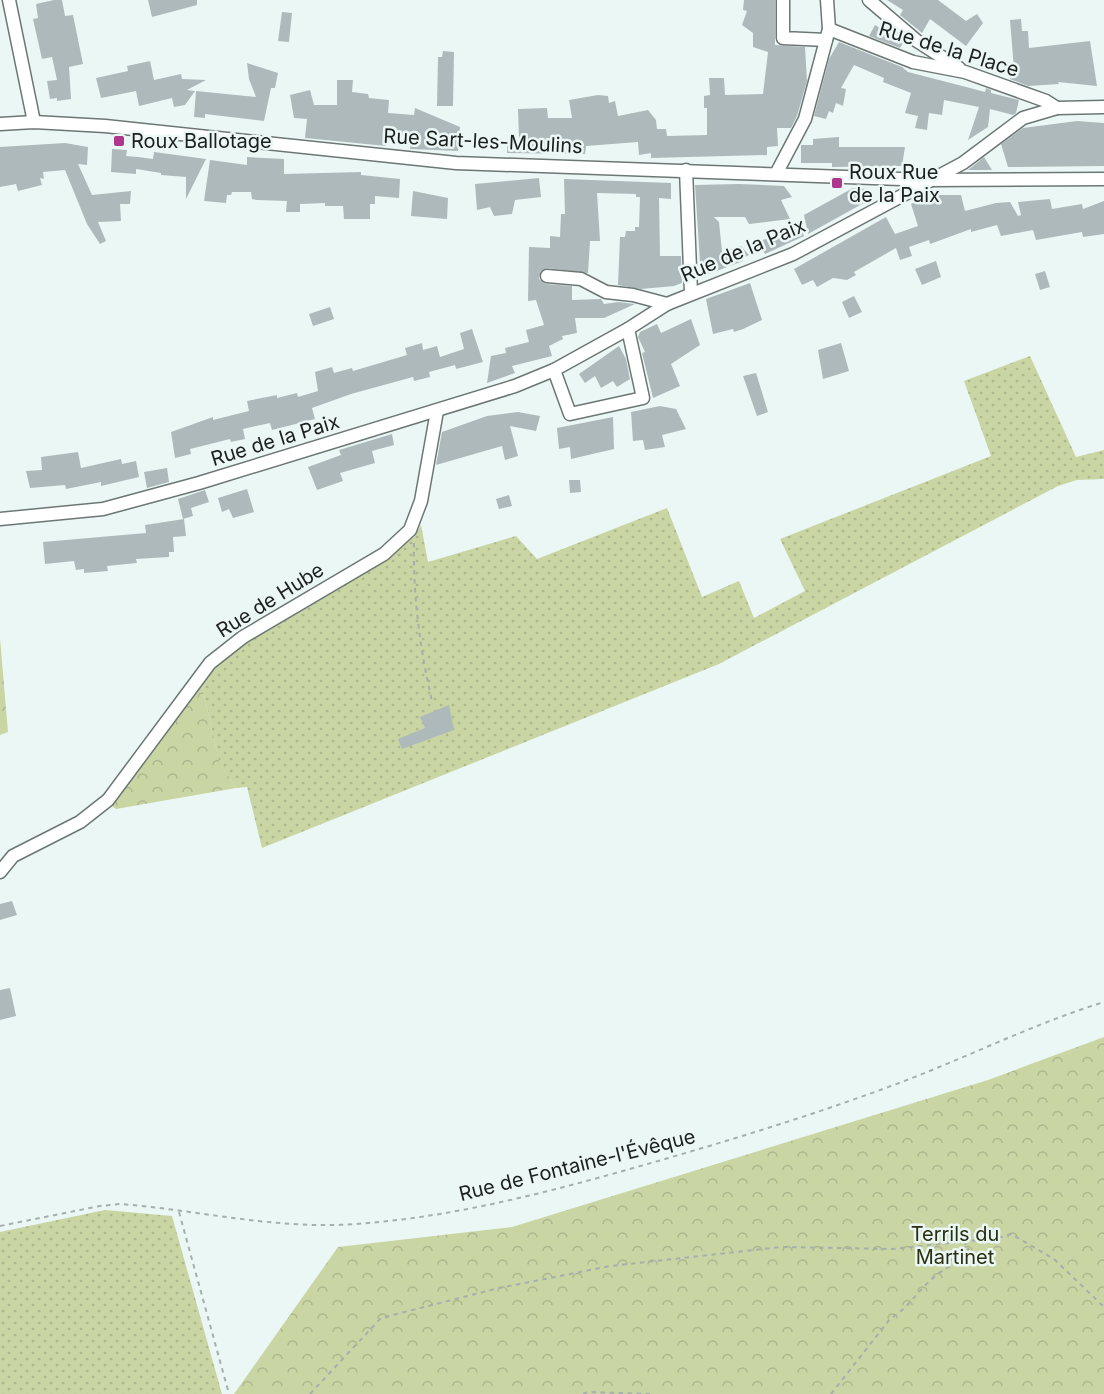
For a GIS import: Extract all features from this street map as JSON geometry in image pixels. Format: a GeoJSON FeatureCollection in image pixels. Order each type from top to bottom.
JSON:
{"type":"FeatureCollection","features":[{"type":"Feature","properties":{"kind":"street"},"geometry":{"type":"LineString","coordinates":[[9,0],[34,122]]}},
{"type":"Feature","properties":{"kind":"street","name":"Rue de la Place"},"geometry":{"type":"LineString","coordinates":[[783,0],[783,38],[827,34],[913,62],[965,72],[1046,100],[1057,108]]}},
{"type":"Feature","properties":{"kind":"street"},"geometry":{"type":"LineString","coordinates":[[776,174],[805,119],[827,34],[827,0]]}},
{"type":"Feature","properties":{"kind":"street"},"geometry":{"type":"LineString","coordinates":[[869,0],[917,41],[965,72]]}},
{"type":"Feature","properties":{"kind":"street"},"geometry":{"type":"LineString","coordinates":[[1057,108],[1104,107]]}},
{"type":"Feature","properties":{"kind":"street","name":"Rue de la Paix"},"geometry":{"type":"LineString","coordinates":[[0,519],[104,509],[516,386],[554,370],[628,329],[667,304],[793,254],[963,163],[1023,118],[1057,108]]}},
{"type":"Feature","properties":{"kind":"street","name":"Rue Sart-les-Moulins"},"geometry":{"type":"LineString","coordinates":[[0,124],[34,122],[105,126],[226,141],[456,164],[929,180],[1104,179]]}},
{"type":"Feature","properties":{"kind":"street"},"geometry":{"type":"LineString","coordinates":[[686,170],[691,293]]}},
{"type":"Feature","properties":{"kind":"street","name":"Rue de la Paix"},"geometry":{"type":"LineString","coordinates":[[546,276],[581,279],[606,292],[633,295],[667,304]]}},
{"type":"Feature","properties":{"kind":"street"},"geometry":{"type":"LineString","coordinates":[[554,370],[570,414],[643,398],[628,329]]}},
{"type":"Feature","properties":{"kind":"street","name":"Rue de Hube"},"geometry":{"type":"LineString","coordinates":[[0,872],[13,856],[80,822],[108,800],[210,663],[243,638],[384,554],[410,530],[422,501],[437,411]]}},
{"type":"Feature","properties":{"kind":"path"},"geometry":{"type":"LineString","coordinates":[[410,530],[414,537],[414,596],[432,701]]}},
{"type":"Feature","properties":{"kind":"path","name":"Rue de Fontaine-l'Évêque"},"geometry":{"type":"LineString","coordinates":[[0,1226],[100,1206],[129,1205],[293,1223],[354,1224],[443,1213],[520,1198],[645,1165],[838,1105],[902,1082],[1041,1024],[1104,1002]]}},
{"type":"Feature","properties":{"kind":"path"},"geometry":{"type":"LineString","coordinates":[[178,1211],[229,1394]]}},
{"type":"Feature","properties":{"kind":"path"},"geometry":{"type":"LineString","coordinates":[[310,1394],[381,1318],[499,1288],[610,1266],[781,1247],[892,1249],[998,1238],[1011,1234],[1054,1259],[1104,1307]]}},
{"type":"Feature","properties":{"kind":"path"},"geometry":{"type":"LineString","coordinates":[[831,1394],[890,1319],[903,1311],[938,1274],[961,1262],[969,1248],[962,1240]]}},
{"type":"Feature","properties":{"kind":"path"},"geometry":{"type":"LineString","coordinates":[[582,1394],[588,1392],[650,1394]]}},
{"type":"Feature","properties":{"kind":"green space"},"geometry":{"type":"Polygon","coordinates":[[[1030,356],[1076,457],[1104,450],[1104,479],[1077,480],[1058,486],[719,664],[262,848],[247,787],[236,788],[219,762],[201,681],[230,650],[414,537],[421,525],[428,562],[516,536],[537,559],[667,508],[702,597],[739,581],[754,618],[805,591],[780,539],[991,456],[964,381],[1030,356]]]}},
{"type":"Feature","properties":{"kind":"green space"},"geometry":{"type":"Polygon","coordinates":[[[0,638],[8,732],[0,735],[0,638]]]}},
{"type":"Feature","properties":{"kind":"green space"},"geometry":{"type":"Polygon","coordinates":[[[201,681],[219,761],[236,788],[116,809],[109,804],[201,681]]]}},
{"type":"Feature","properties":{"kind":"green space","name":"Terrils du Martinet"},"geometry":{"type":"Polygon","coordinates":[[[1104,1037],[1104,1394],[234,1394],[338,1247],[512,1227],[988,1080],[1104,1037]]]}},
{"type":"Feature","properties":{"kind":"green space"},"geometry":{"type":"Polygon","coordinates":[[[105,1210],[172,1216],[222,1394],[0,1394],[0,1232],[105,1210]]]}},
{"type":"Feature","properties":{"kind":"building"},"geometry":{"type":"Polygon","coordinates":[[[62,0],[65,16],[73,15],[83,64],[69,67],[71,99],[57,101],[57,98],[50,99],[47,81],[57,80],[52,57],[42,59],[33,19],[38,18],[36,4],[62,0]]]}},
{"type":"Feature","properties":{"kind":"building"},"geometry":{"type":"Polygon","coordinates":[[[148,0],[197,0],[197,5],[152,17],[148,0]]]}},
{"type":"Feature","properties":{"kind":"building"},"geometry":{"type":"Polygon","coordinates":[[[744,0],[775,0],[775,45],[805,47],[807,81],[797,116],[791,128],[777,128],[778,146],[767,147],[767,155],[651,158],[651,153],[639,155],[638,142],[586,146],[585,154],[507,153],[507,140],[519,140],[518,109],[547,108],[548,118],[572,118],[569,100],[598,95],[608,96],[609,103],[615,101],[618,116],[648,110],[656,120],[657,129],[666,129],[667,136],[707,135],[707,108],[704,108],[704,96],[710,95],[709,78],[724,78],[725,95],[763,94],[768,52],[753,47],[753,33],[742,25],[747,11],[743,10],[744,0]]]}},
{"type":"Feature","properties":{"kind":"building"},"geometry":{"type":"Polygon","coordinates":[[[887,0],[938,0],[966,21],[977,14],[983,23],[966,46],[930,19],[922,33],[900,15],[903,10],[887,0]]]}},
{"type":"Feature","properties":{"kind":"building"},"geometry":{"type":"Polygon","coordinates":[[[282,12],[292,13],[289,42],[278,41],[282,12]]]}},
{"type":"Feature","properties":{"kind":"building"},"geometry":{"type":"Polygon","coordinates":[[[1021,19],[1022,31],[1028,31],[1029,48],[1090,41],[1097,86],[1058,82],[1059,84],[1028,86],[1010,79],[1009,62],[1014,69],[1010,20],[1021,19]]]}},
{"type":"Feature","properties":{"kind":"building"},"geometry":{"type":"Polygon","coordinates":[[[875,25],[888,33],[890,29],[904,41],[900,48],[869,36],[875,25]]]}},
{"type":"Feature","properties":{"kind":"building"},"geometry":{"type":"Polygon","coordinates":[[[839,42],[902,67],[908,72],[985,92],[986,88],[991,90],[991,93],[1019,100],[1016,113],[1013,115],[990,109],[988,127],[968,140],[979,107],[944,100],[942,115],[929,113],[927,130],[915,128],[918,116],[905,113],[911,93],[883,82],[884,78],[854,65],[841,88],[846,89],[843,106],[836,103],[833,113],[829,111],[826,119],[814,116],[829,59],[839,42]]]}},
{"type":"Feature","properties":{"kind":"building"},"geometry":{"type":"Polygon","coordinates":[[[443,51],[454,52],[453,106],[437,106],[438,57],[442,57],[443,51]]]}},
{"type":"Feature","properties":{"kind":"building"},"geometry":{"type":"Polygon","coordinates":[[[150,61],[154,80],[181,74],[182,79],[206,80],[187,90],[195,91],[185,105],[174,107],[172,98],[139,106],[136,91],[101,98],[96,78],[128,71],[127,66],[150,61]]]}},
{"type":"Feature","properties":{"kind":"building"},"geometry":{"type":"Polygon","coordinates":[[[247,63],[278,73],[275,88],[271,88],[264,121],[205,114],[205,118],[194,117],[196,91],[256,97],[249,79],[247,63]]]}},
{"type":"Feature","properties":{"kind":"building"},"geometry":{"type":"Polygon","coordinates":[[[337,80],[353,80],[352,92],[368,94],[369,98],[389,100],[388,113],[414,115],[415,108],[460,127],[458,151],[410,149],[411,136],[387,134],[386,146],[305,138],[307,119],[294,118],[290,95],[310,90],[314,105],[337,105],[337,80]]]}},
{"type":"Feature","properties":{"kind":"building"},"geometry":{"type":"Polygon","coordinates":[[[1077,121],[1104,123],[1104,166],[1008,167],[1001,144],[1023,128],[1077,121]]]}},
{"type":"Feature","properties":{"kind":"building"},"geometry":{"type":"Polygon","coordinates":[[[839,137],[839,147],[905,147],[902,166],[832,167],[832,163],[801,163],[801,145],[813,145],[813,139],[839,137]]]}},
{"type":"Feature","properties":{"kind":"building"},"geometry":{"type":"Polygon","coordinates":[[[65,143],[88,147],[87,165],[78,164],[92,195],[131,191],[130,204],[120,204],[121,221],[98,222],[106,241],[100,244],[87,224],[65,170],[43,172],[44,179],[40,178],[42,185],[18,191],[16,184],[0,187],[0,147],[65,143]]]}},
{"type":"Feature","properties":{"kind":"building"},"geometry":{"type":"Polygon","coordinates":[[[112,149],[127,150],[126,156],[153,159],[154,152],[206,159],[186,199],[186,177],[161,175],[161,173],[136,169],[136,174],[111,172],[112,149]]]}},
{"type":"Feature","properties":{"kind":"building"},"geometry":{"type":"Polygon","coordinates":[[[247,157],[284,159],[284,174],[361,172],[361,175],[400,179],[399,198],[375,196],[375,204],[370,204],[370,219],[344,219],[343,206],[325,206],[325,203],[300,204],[300,212],[286,212],[287,201],[252,199],[251,192],[232,192],[231,195],[227,195],[226,203],[204,201],[210,160],[247,165],[247,157]]]}},
{"type":"Feature","properties":{"kind":"building"},"geometry":{"type":"Polygon","coordinates":[[[984,157],[992,170],[968,170],[984,157]]]}},
{"type":"Feature","properties":{"kind":"building"},"geometry":{"type":"Polygon","coordinates":[[[539,178],[541,197],[515,200],[512,214],[494,216],[490,207],[477,210],[475,184],[539,178]]]}},
{"type":"Feature","properties":{"kind":"building"},"geometry":{"type":"Polygon","coordinates":[[[564,179],[671,183],[671,199],[659,198],[660,256],[681,256],[682,283],[674,286],[641,289],[618,285],[620,237],[625,237],[626,231],[635,231],[635,227],[639,227],[640,197],[636,197],[636,194],[597,193],[600,241],[590,241],[588,273],[547,268],[540,272],[539,279],[546,284],[572,286],[572,300],[601,299],[604,304],[618,302],[635,304],[604,318],[575,318],[577,333],[562,336],[563,339],[549,346],[552,356],[512,366],[515,373],[487,383],[491,356],[506,353],[505,348],[529,342],[526,330],[544,325],[536,300],[528,301],[529,247],[550,248],[550,236],[560,237],[561,214],[565,214],[564,179]]]}},
{"type":"Feature","properties":{"kind":"building"},"geometry":{"type":"Polygon","coordinates":[[[695,185],[784,186],[792,197],[781,200],[790,219],[749,224],[745,217],[714,217],[719,222],[722,252],[741,246],[749,255],[742,258],[743,261],[701,277],[695,185]]]}},
{"type":"Feature","properties":{"kind":"building"},"geometry":{"type":"Polygon","coordinates":[[[853,188],[868,189],[872,192],[871,199],[808,234],[804,215],[853,188]]]}},
{"type":"Feature","properties":{"kind":"building"},"geometry":{"type":"Polygon","coordinates":[[[413,191],[448,198],[447,219],[411,216],[413,191]]]}},
{"type":"Feature","properties":{"kind":"building"},"geometry":{"type":"Polygon","coordinates":[[[927,195],[961,195],[965,211],[1010,202],[1018,216],[1021,215],[1018,202],[1050,199],[1052,209],[1082,204],[1083,209],[1104,201],[1104,234],[1083,237],[1082,232],[1036,240],[1033,230],[1001,236],[997,225],[971,232],[971,229],[930,244],[929,240],[909,247],[912,256],[900,260],[896,248],[854,272],[856,275],[847,280],[833,278],[817,287],[813,280],[802,285],[794,269],[886,217],[895,234],[918,226],[911,204],[927,195]]]}},
{"type":"Feature","properties":{"kind":"building"},"geometry":{"type":"Polygon","coordinates":[[[802,231],[804,236],[765,254],[758,241],[802,231]]]}},
{"type":"Feature","properties":{"kind":"building"},"geometry":{"type":"Polygon","coordinates":[[[936,261],[941,277],[922,285],[915,269],[936,261]]]}},
{"type":"Feature","properties":{"kind":"building"},"geometry":{"type":"Polygon","coordinates":[[[1045,271],[1050,287],[1040,290],[1035,274],[1045,271]]]}},
{"type":"Feature","properties":{"kind":"building"},"geometry":{"type":"Polygon","coordinates":[[[750,283],[762,320],[734,332],[733,329],[713,334],[706,299],[750,283]]]}},
{"type":"Feature","properties":{"kind":"building"},"geometry":{"type":"Polygon","coordinates":[[[854,296],[862,312],[849,318],[842,302],[854,296]]]}},
{"type":"Feature","properties":{"kind":"building"},"geometry":{"type":"Polygon","coordinates":[[[330,307],[334,319],[313,326],[309,314],[330,307]]]}},
{"type":"Feature","properties":{"kind":"building"},"geometry":{"type":"Polygon","coordinates":[[[691,319],[700,345],[671,364],[680,386],[653,398],[642,353],[645,352],[638,337],[640,332],[657,324],[661,333],[691,319]]]}},
{"type":"Feature","properties":{"kind":"building"},"geometry":{"type":"Polygon","coordinates":[[[472,329],[483,362],[456,369],[455,365],[429,372],[430,377],[414,381],[413,377],[351,394],[312,408],[315,419],[272,430],[270,423],[243,429],[245,439],[231,442],[230,439],[190,449],[191,454],[175,458],[171,432],[213,417],[213,420],[249,411],[247,401],[297,393],[298,397],[318,391],[315,372],[332,367],[334,373],[352,368],[353,371],[407,355],[405,348],[422,343],[423,350],[437,346],[440,357],[464,349],[460,333],[472,329]]]}},
{"type":"Feature","properties":{"kind":"building"},"geometry":{"type":"Polygon","coordinates":[[[841,343],[849,371],[823,379],[818,350],[841,343]]]}},
{"type":"Feature","properties":{"kind":"building"},"geometry":{"type":"Polygon","coordinates":[[[619,346],[626,359],[630,379],[617,387],[613,381],[601,388],[595,376],[585,383],[579,374],[619,346]]]}},
{"type":"Feature","properties":{"kind":"building"},"geometry":{"type":"Polygon","coordinates":[[[756,373],[768,412],[757,416],[743,376],[756,373]]]}},
{"type":"Feature","properties":{"kind":"building"},"geometry":{"type":"Polygon","coordinates":[[[660,406],[676,409],[686,429],[662,435],[665,447],[645,450],[643,440],[633,441],[631,412],[660,406]]]}},
{"type":"Feature","properties":{"kind":"building"},"geometry":{"type":"Polygon","coordinates":[[[518,412],[540,416],[536,431],[510,426],[518,456],[505,460],[502,446],[436,465],[442,432],[487,416],[518,412]]]}},
{"type":"Feature","properties":{"kind":"building"},"geometry":{"type":"Polygon","coordinates":[[[613,417],[614,449],[571,459],[570,447],[559,449],[557,428],[613,417]]]}},
{"type":"Feature","properties":{"kind":"building"},"geometry":{"type":"Polygon","coordinates":[[[392,434],[394,445],[372,451],[375,463],[340,473],[343,481],[317,490],[308,467],[341,455],[339,450],[392,434]]]}},
{"type":"Feature","properties":{"kind":"building"},"geometry":{"type":"Polygon","coordinates":[[[78,452],[81,468],[121,459],[122,464],[136,461],[139,477],[101,486],[101,482],[66,489],[65,485],[30,488],[26,471],[42,470],[41,457],[78,452]]]}},
{"type":"Feature","properties":{"kind":"building"},"geometry":{"type":"Polygon","coordinates":[[[167,468],[169,482],[147,488],[144,472],[167,468]]]}},
{"type":"Feature","properties":{"kind":"building"},"geometry":{"type":"Polygon","coordinates":[[[569,480],[580,480],[581,492],[570,493],[569,480]]]}},
{"type":"Feature","properties":{"kind":"building"},"geometry":{"type":"Polygon","coordinates":[[[247,489],[254,512],[233,518],[229,509],[222,512],[218,498],[247,489]]]}},
{"type":"Feature","properties":{"kind":"building"},"geometry":{"type":"Polygon","coordinates":[[[205,490],[209,502],[191,508],[193,516],[183,519],[178,499],[205,490]]]}},
{"type":"Feature","properties":{"kind":"building"},"geometry":{"type":"Polygon","coordinates":[[[509,495],[512,506],[499,509],[496,499],[509,495]]]}},
{"type":"Feature","properties":{"kind":"building"},"geometry":{"type":"Polygon","coordinates":[[[184,519],[186,536],[173,537],[174,552],[169,552],[169,557],[136,559],[137,563],[107,566],[108,571],[84,573],[84,569],[76,570],[74,561],[45,564],[43,542],[146,533],[145,525],[184,519]]]}},
{"type":"Feature","properties":{"kind":"building"},"geometry":{"type":"Polygon","coordinates":[[[449,705],[454,730],[402,749],[398,739],[425,728],[420,717],[449,705]]]}},
{"type":"Feature","properties":{"kind":"building"},"geometry":{"type":"Polygon","coordinates":[[[12,901],[17,915],[0,920],[0,904],[12,901]]]}},
{"type":"Feature","properties":{"kind":"building"},"geometry":{"type":"Polygon","coordinates":[[[10,988],[16,1016],[0,1020],[0,990],[10,988]]]}},
{"type":"Feature","properties":{"kind":"place","name":"Roux Ballotage"},"geometry":{"type":"Point","coordinates":[119,141]}},
{"type":"Feature","properties":{"kind":"place","name":"Roux Rue de la Paix"},"geometry":{"type":"Point","coordinates":[837,183]}}]}
